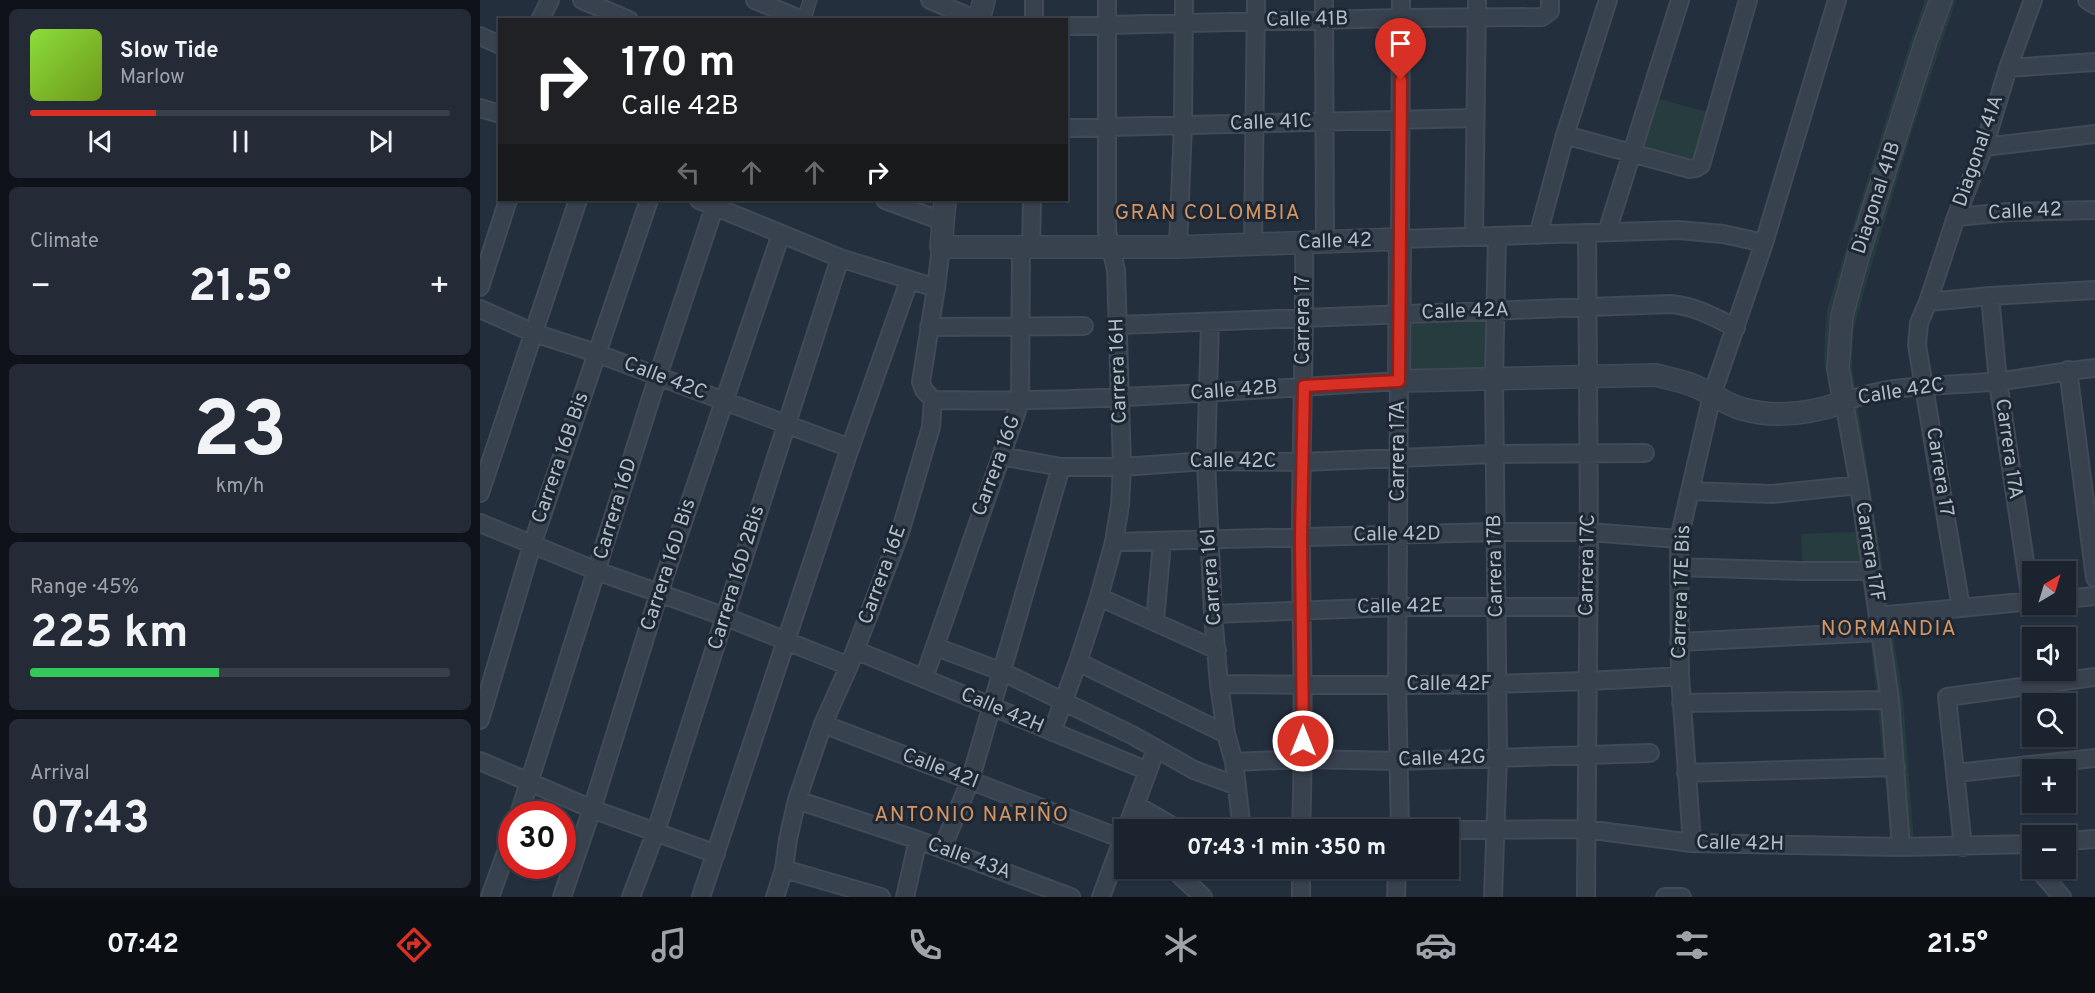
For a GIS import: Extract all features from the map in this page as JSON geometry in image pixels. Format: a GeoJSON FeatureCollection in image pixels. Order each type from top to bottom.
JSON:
{"type":"FeatureCollection","features":[{"type":"Feature","properties":{"kind":"street"},"geometry":{"type":"LineString","coordinates":[[541,18],[550,0]]}},
{"type":"Feature","properties":{"kind":"street"},"geometry":{"type":"LineString","coordinates":[[582,0],[624,18]]}},
{"type":"Feature","properties":{"kind":"street"},"geometry":{"type":"LineString","coordinates":[[755,0],[798,18]]}},
{"type":"Feature","properties":{"kind":"street"},"geometry":{"type":"LineString","coordinates":[[804,18],[810,0]]}},
{"type":"Feature","properties":{"kind":"street"},"geometry":{"type":"LineString","coordinates":[[930,0],[973,18]]}},
{"type":"Feature","properties":{"kind":"street"},"geometry":{"type":"LineString","coordinates":[[979,18],[984,0]]}},
{"type":"Feature","properties":{"kind":"street"},"geometry":{"type":"LineString","coordinates":[[1034,0],[1034,18]]}},
{"type":"Feature","properties":{"kind":"street","name":"Carrera 16H"},"geometry":{"type":"LineString","coordinates":[[1052,732],[1099,597],[1114,542],[1120,505],[1122,466],[1116,270],[1107,231],[1107,0]]}},
{"type":"Feature","properties":{"kind":"street"},"geometry":{"type":"LineString","coordinates":[[1178,247],[1184,125],[1184,0]]}},
{"type":"Feature","properties":{"kind":"street"},"geometry":{"type":"LineString","coordinates":[[1253,245],[1256,0]]}},
{"type":"Feature","properties":{"kind":"street","name":"Carrera 17"},"geometry":{"type":"LineString","coordinates":[[1301,819],[1304,759],[1301,537],[1305,318],[1325,121],[1324,0]]}},
{"type":"Feature","properties":{"kind":"street","name":"Carrera 17A"},"geometry":{"type":"LineString","coordinates":[[1400,819],[1397,685],[1401,0]]}},
{"type":"Feature","properties":{"kind":"street"},"geometry":{"type":"LineString","coordinates":[[1474,236],[1477,0]]}},
{"type":"Feature","properties":{"kind":"street"},"geometry":{"type":"LineString","coordinates":[[1538,235],[1564,135],[1608,0]]}},
{"type":"Feature","properties":{"kind":"street"},"geometry":{"type":"LineString","coordinates":[[1607,232],[1680,0]]}},
{"type":"Feature","properties":{"kind":"street"},"geometry":{"type":"LineString","coordinates":[[1564,135],[1690,169],[1701,165],[1748,0]]}},
{"type":"Feature","properties":{"kind":"street"},"geometry":{"type":"LineString","coordinates":[[1764,243],[1837,0]]}},
{"type":"Feature","properties":{"kind":"street","name":"Diagonal 41B"},"geometry":{"type":"LineString","coordinates":[[1844,402],[1838,368],[1842,316],[1857,260],[1941,0]]}},
{"type":"Feature","properties":{"kind":"street","name":"Diagonal 41A"},"geometry":{"type":"LineString","coordinates":[[1928,302],[1956,218],[1984,147],[2008,68],[2033,0]]}},
{"type":"Feature","properties":{"kind":"street"},"geometry":{"type":"LineString","coordinates":[[2087,0],[2095,5]]}},
{"type":"Feature","properties":{"kind":"street","name":"Calle 41B"},"geometry":{"type":"LineString","coordinates":[[1068,26],[1542,17],[1548,7]]}},
{"type":"Feature","properties":{"kind":"street"},"geometry":{"type":"LineString","coordinates":[[480,36],[498,44]]}},
{"type":"Feature","properties":{"kind":"street"},"geometry":{"type":"LineString","coordinates":[[2008,68],[2095,62]]}},
{"type":"Feature","properties":{"kind":"street"},"geometry":{"type":"LineString","coordinates":[[480,108],[498,113]]}},
{"type":"Feature","properties":{"kind":"street","name":"Calle 41C"},"geometry":{"type":"LineString","coordinates":[[1068,128],[1476,118]]}},
{"type":"Feature","properties":{"kind":"street"},"geometry":{"type":"LineString","coordinates":[[1984,147],[2095,134]]}},
{"type":"Feature","properties":{"kind":"street"},"geometry":{"type":"LineString","coordinates":[[480,287],[508,201]]}},
{"type":"Feature","properties":{"kind":"street"},"geometry":{"type":"LineString","coordinates":[[480,493],[578,201]]}},
{"type":"Feature","properties":{"kind":"street","name":"Carrera 16B Bis"},"geometry":{"type":"LineString","coordinates":[[480,720],[532,545],[649,201]]}},
{"type":"Feature","properties":{"kind":"street"},"geometry":{"type":"LineString","coordinates":[[888,201],[942,221]]}},
{"type":"Feature","properties":{"kind":"street"},"geometry":{"type":"LineString","coordinates":[[941,247],[945,201]]}},
{"type":"Feature","properties":{"kind":"street","name":"Carrera 16G"},"geometry":{"type":"LineString","coordinates":[[924,678],[1020,402],[1026,246],[1032,201]]}},
{"type":"Feature","properties":{"kind":"street"},"geometry":{"type":"LineString","coordinates":[[707,202],[840,258],[936,288]]}},
{"type":"Feature","properties":{"kind":"street","name":"Carrera 16D"},"geometry":{"type":"LineString","coordinates":[[524,801],[658,376],[707,202]]}},
{"type":"Feature","properties":{"kind":"street","name":"Calle 42"},"geometry":{"type":"LineString","coordinates":[[1956,218],[2009,212],[2095,210]]}},
{"type":"Feature","properties":{"kind":"street","name":"Calle 42"},"geometry":{"type":"LineString","coordinates":[[941,247],[1178,247],[1678,230],[1724,234],[1764,243]]}},
{"type":"Feature","properties":{"kind":"street","name":"Carrera 17C"},"geometry":{"type":"LineString","coordinates":[[1586,897],[1587,233]]}},
{"type":"Feature","properties":{"kind":"street","name":"Carrera 16D Bis"},"geometry":{"type":"LineString","coordinates":[[562,897],[592,809],[659,593],[781,234]]}},
{"type":"Feature","properties":{"kind":"street","name":"Carrera 17B"},"geometry":{"type":"LineString","coordinates":[[1493,897],[1498,758],[1494,454],[1497,236]]}},
{"type":"Feature","properties":{"kind":"street","name":"Carrera 17E Bis"},"geometry":{"type":"LineString","coordinates":[[1692,843],[1681,703],[1679,538],[1712,395],[1764,243]]}},
{"type":"Feature","properties":{"kind":"street","name":"Carrera 16E"},"geometry":{"type":"LineString","coordinates":[[776,897],[784,869],[797,800],[822,724],[852,658],[900,533],[931,427],[933,400],[924,390],[921,382],[941,247]]}},
{"type":"Feature","properties":{"kind":"street","name":"Carrera 16D 2Bis"},"geometry":{"type":"LineString","coordinates":[[631,897],[656,831],[726,617],[785,424],[840,258]]}},
{"type":"Feature","properties":{"kind":"street"},"geometry":{"type":"LineString","coordinates":[[701,897],[850,448],[909,281]]}},
{"type":"Feature","properties":{"kind":"street"},"geometry":{"type":"LineString","coordinates":[[1928,302],[2095,290]]}},
{"type":"Feature","properties":{"kind":"street","name":"Carrera 17A"},"geometry":{"type":"LineString","coordinates":[[1990,296],[1998,382],[2026,561]]}},
{"type":"Feature","properties":{"kind":"street","name":"Carrera 17"},"geometry":{"type":"LineString","coordinates":[[1928,302],[1919,323],[1917,345],[1961,608]]}},
{"type":"Feature","properties":{"kind":"street","name":"Calle 42A"},"geometry":{"type":"LineString","coordinates":[[1118,325],[1670,304],[1686,305],[1700,310],[1736,328]]}},
{"type":"Feature","properties":{"kind":"street","name":"Calle 42C"},"geometry":{"type":"LineString","coordinates":[[480,309],[534,333],[596,353],[850,448]]}},
{"type":"Feature","properties":{"kind":"street","name":"Carrera 16I"},"geometry":{"type":"LineString","coordinates":[[1210,322],[1206,460],[1213,614],[1219,684],[1226,734],[1234,762],[1240,819]]}},
{"type":"Feature","properties":{"kind":"street"},"geometry":{"type":"LineString","coordinates":[[929,327],[1084,326]]}},
{"type":"Feature","properties":{"kind":"street","name":"Calle 42C"},"geometry":{"type":"LineString","coordinates":[[1712,395],[1738,408],[1778,414],[1807,413],[1863,394],[1925,385],[1998,382],[2068,370],[2095,368]]}},
{"type":"Feature","properties":{"kind":"street"},"geometry":{"type":"LineString","coordinates":[[2068,370],[2095,578]]}},
{"type":"Feature","properties":{"kind":"street","name":"Calle 42B"},"geometry":{"type":"LineString","coordinates":[[933,400],[1020,402],[1399,381],[1656,375],[1695,386],[1712,395]]}},
{"type":"Feature","properties":{"kind":"street","name":"Carrera 17F"},"geometry":{"type":"LineString","coordinates":[[1844,402],[1890,700],[1901,847]]}},
{"type":"Feature","properties":{"kind":"street","name":"Calle 42C"},"geometry":{"type":"LineString","coordinates":[[1001,456],[1061,467],[1122,466],[1206,460],[1302,462],[1494,454],[1645,453]]}},
{"type":"Feature","properties":{"kind":"street"},"geometry":{"type":"LineString","coordinates":[[942,849],[970,781],[1061,467]]}},
{"type":"Feature","properties":{"kind":"street"},"geometry":{"type":"LineString","coordinates":[[1690,491],[1772,494],[1858,485]]}},
{"type":"Feature","properties":{"kind":"street","name":"Calle 42H"},"geometry":{"type":"LineString","coordinates":[[480,523],[597,571],[726,617],[786,642],[924,678],[1148,771]]}},
{"type":"Feature","properties":{"kind":"street","name":"Calle 42D"},"geometry":{"type":"LineString","coordinates":[[1114,542],[1495,532],[1588,532],[1679,538]]}},
{"type":"Feature","properties":{"kind":"street"},"geometry":{"type":"LineString","coordinates":[[1155,621],[1162,542]]}},
{"type":"Feature","properties":{"kind":"street"},"geometry":{"type":"LineString","coordinates":[[1679,567],[1871,571]]}},
{"type":"Feature","properties":{"kind":"street"},"geometry":{"type":"LineString","coordinates":[[2076,598],[2095,596]]}},
{"type":"Feature","properties":{"kind":"street"},"geometry":{"type":"LineString","coordinates":[[1099,597],[1217,650]]}},
{"type":"Feature","properties":{"kind":"street"},"geometry":{"type":"LineString","coordinates":[[1679,642],[1880,624],[1961,608],[2022,602]]}},
{"type":"Feature","properties":{"kind":"street","name":"Calle 42E"},"geometry":{"type":"LineString","coordinates":[[1213,614],[1398,607],[1587,607]]}},
{"type":"Feature","properties":{"kind":"street"},"geometry":{"type":"LineString","coordinates":[[936,647],[1003,672],[1064,701],[1194,770],[1235,785]]}},
{"type":"Feature","properties":{"kind":"street"},"geometry":{"type":"LineString","coordinates":[[1078,662],[1226,734]]}},
{"type":"Feature","properties":{"kind":"street","name":"Calle 42F"},"geometry":{"type":"LineString","coordinates":[[1219,684],[1497,684],[1587,682],[1680,676]]}},
{"type":"Feature","properties":{"kind":"street"},"geometry":{"type":"LineString","coordinates":[[1963,847],[1947,697],[2095,677]]}},
{"type":"Feature","properties":{"kind":"street"},"geometry":{"type":"LineString","coordinates":[[1681,703],[1890,700]]}},
{"type":"Feature","properties":{"kind":"street","name":"Calle 42I"},"geometry":{"type":"LineString","coordinates":[[822,724],[970,781],[1114,831]]}},
{"type":"Feature","properties":{"kind":"street"},"geometry":{"type":"LineString","coordinates":[[1131,819],[1156,749]]}},
{"type":"Feature","properties":{"kind":"street","name":"Calle 42G"},"geometry":{"type":"LineString","coordinates":[[1234,762],[1304,759],[1398,761],[1650,753]]}},
{"type":"Feature","properties":{"kind":"street"},"geometry":{"type":"LineString","coordinates":[[1956,773],[2095,758]]}},
{"type":"Feature","properties":{"kind":"street"},"geometry":{"type":"LineString","coordinates":[[480,761],[592,809],[716,854]]}},
{"type":"Feature","properties":{"kind":"street"},"geometry":{"type":"LineString","coordinates":[[1686,773],[1896,767]]}},
{"type":"Feature","properties":{"kind":"street","name":"Calle 43A"},"geometry":{"type":"LineString","coordinates":[[797,800],[942,849],[1037,891],[1071,897]]}},
{"type":"Feature","properties":{"kind":"street"},"geometry":{"type":"LineString","coordinates":[[1136,805],[1160,819]]}},
{"type":"Feature","properties":{"kind":"street","name":"Calle 42H"},"geometry":{"type":"LineString","coordinates":[[1459,830],[1585,829],[1692,843],[1901,847],[2022,845]]}},
{"type":"Feature","properties":{"kind":"street"},"geometry":{"type":"LineString","coordinates":[[2076,840],[2095,838]]}},
{"type":"Feature","properties":{"kind":"street"},"geometry":{"type":"LineString","coordinates":[[905,897],[918,840]]}},
{"type":"Feature","properties":{"kind":"street"},"geometry":{"type":"LineString","coordinates":[[1101,897],[1114,863]]}},
{"type":"Feature","properties":{"kind":"street"},"geometry":{"type":"LineString","coordinates":[[784,869],[881,897]]}},
{"type":"Feature","properties":{"kind":"street"},"geometry":{"type":"LineString","coordinates":[[490,897],[498,875]]}},
{"type":"Feature","properties":{"kind":"street"},"geometry":{"type":"LineString","coordinates":[[1184,879],[1203,897]]}},
{"type":"Feature","properties":{"kind":"street"},"geometry":{"type":"LineString","coordinates":[[1301,879],[1301,897]]}},
{"type":"Feature","properties":{"kind":"street"},"geometry":{"type":"LineString","coordinates":[[1396,897],[1397,879]]}},
{"type":"Feature","properties":{"kind":"street"},"geometry":{"type":"LineString","coordinates":[[2046,879],[2062,897]]}},
{"type":"Feature","properties":{"kind":"street"},"geometry":{"type":"LineString","coordinates":[[1665,897],[1682,897]]}},
{"type":"Feature","properties":{"kind":"green space"},"geometry":{"type":"Polygon","coordinates":[[[1925,0],[1956,0],[1912,131],[1853,332],[1852,369],[1903,699],[1914,843],[1892,843],[1862,571],[1803,571],[1801,534],[1856,532],[1841,429],[1833,410],[1824,362],[1827,310],[1925,0]]]}},
{"type":"Feature","properties":{"kind":"green space"},"geometry":{"type":"Polygon","coordinates":[[[1649,96],[1714,114],[1701,165],[1631,154],[1649,96]]]}},
{"type":"Feature","properties":{"kind":"green space"},"geometry":{"type":"Polygon","coordinates":[[[1495,311],[1494,378],[1399,381],[1400,315],[1495,311]]]}},
{"type":"Feature","properties":{"kind":"district","name":"GRAN COLOMBIA"},"geometry":{"type":"Point","coordinates":[1208,213]}},
{"type":"Feature","properties":{"kind":"district","name":"NORMANDIA"},"geometry":{"type":"Point","coordinates":[1889,629]}},
{"type":"Feature","properties":{"kind":"district","name":"ANTONIO NARIÑO"},"geometry":{"type":"Point","coordinates":[972,815]}},
{"type":"Feature","properties":{"kind":"route"},"geometry":{"type":"LineString","coordinates":[[1303,741],[1301,537],[1304,386],[1399,381],[1401,80]]}}]}
